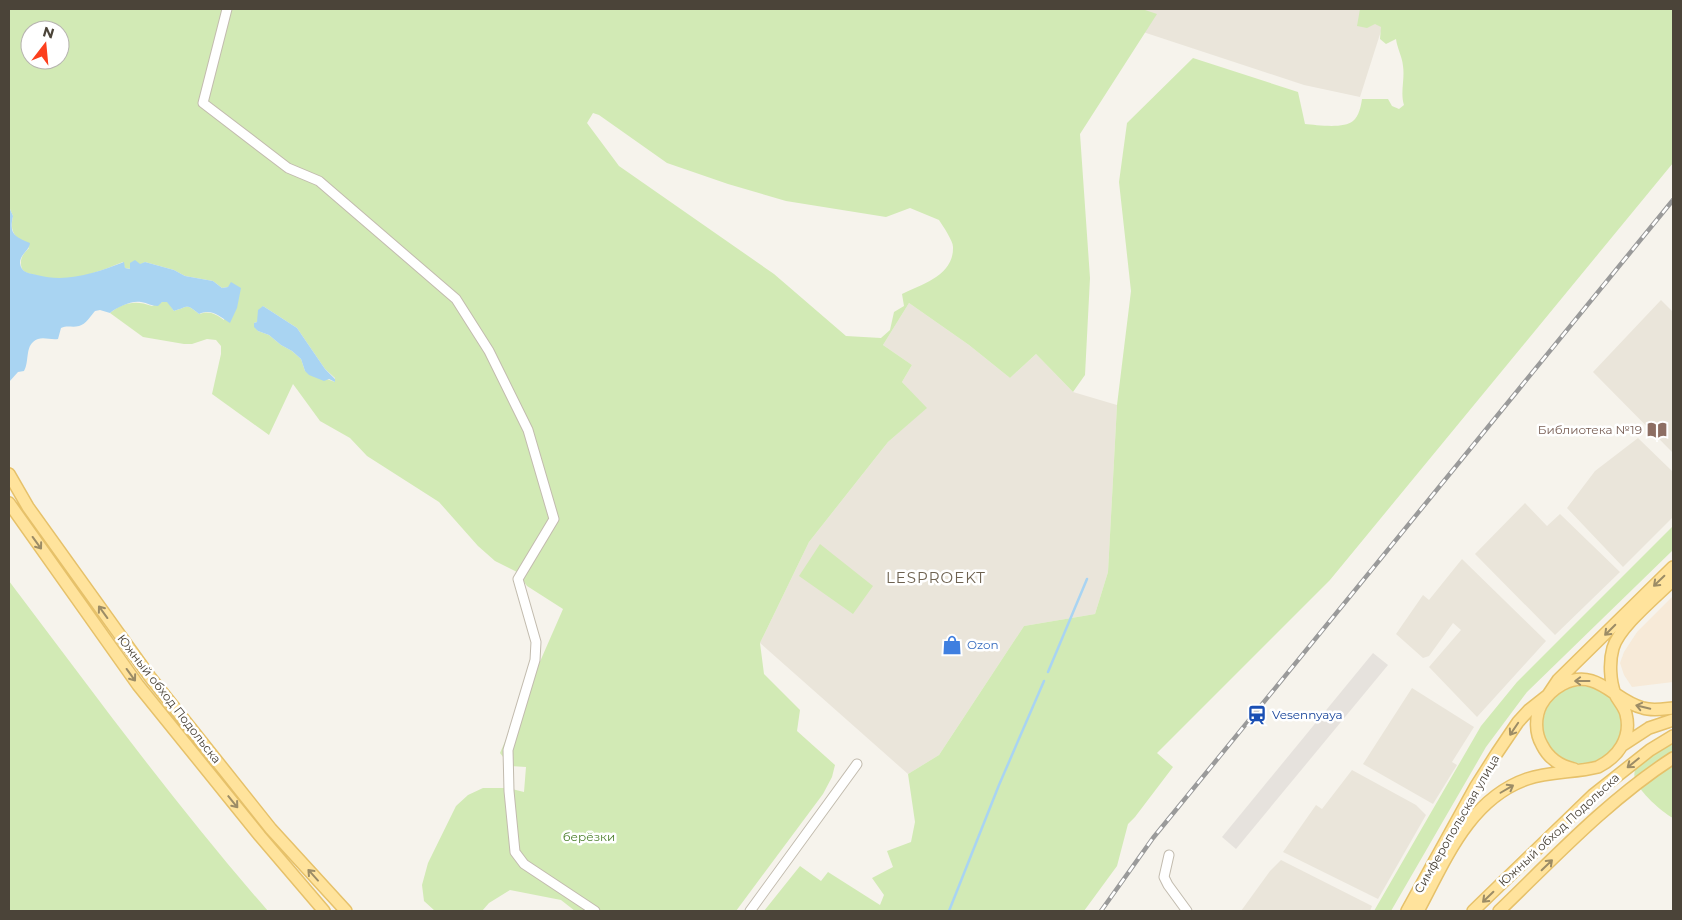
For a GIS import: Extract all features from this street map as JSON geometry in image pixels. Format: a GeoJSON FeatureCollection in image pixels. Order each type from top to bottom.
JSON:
{"type":"FeatureCollection","features":[{"type":"Feature","properties":{"kind":"main road","name":"Южный обход Подольска"},"geometry":{"type":"LineString","coordinates":[[9,474],[28,507],[150,677],[271,829],[346,911]]}},
{"type":"Feature","properties":{"kind":"main road","name":"Южный обход Подольска"},"geometry":{"type":"LineString","coordinates":[[9,503],[138,685],[260,836],[324,911]]}},
{"type":"Feature","properties":{"kind":"main road"},"geometry":{"type":"LineString","coordinates":[[1673,567],[1558,680],[1541,705],[1537,716],[1536,729],[1539,741],[1545,752],[1564,767],[1587,770],[1603,765],[1617,754],[1623,745],[1627,724],[1626,713],[1612,682],[1610,660],[1613,648],[1619,633],[1673,580]]}},
{"type":"Feature","properties":{"kind":"main road"},"geometry":{"type":"LineString","coordinates":[[1548,694],[1566,682],[1587,680],[1603,685],[1643,708],[1658,710],[1673,708]]}},
{"type":"Feature","properties":{"kind":"main road","name":"Симферопольская улица"},"geometry":{"type":"LineString","coordinates":[[1408,911],[1476,786],[1497,753],[1518,722],[1548,694]]}},
{"type":"Feature","properties":{"kind":"main road"},"geometry":{"type":"LineString","coordinates":[[1623,745],[1649,728],[1673,720]]}},
{"type":"Feature","properties":{"kind":"main road","name":"Южный обход Подольска"},"geometry":{"type":"LineString","coordinates":[[1473,911],[1594,795],[1650,750],[1673,736]]}},
{"type":"Feature","properties":{"kind":"main road","name":"Южный обход Подольска"},"geometry":{"type":"LineString","coordinates":[[1499,911],[1603,812],[1673,758]]}},
{"type":"Feature","properties":{"kind":"main road","name":"Симферопольская улица"},"geometry":{"type":"LineString","coordinates":[[1418,911],[1470,820],[1488,800],[1509,786],[1528,778],[1576,770]]}},
{"type":"Feature","properties":{"kind":"street"},"geometry":{"type":"LineString","coordinates":[[226,9],[203,103],[288,168],[319,181],[456,299],[489,351],[528,430],[554,519],[518,579],[536,642],[535,660],[508,750],[509,791],[515,852],[524,864],[595,911]]}},
{"type":"Feature","properties":{"kind":"street"},"geometry":{"type":"LineString","coordinates":[[750,911],[857,764]]}},
{"type":"Feature","properties":{"kind":"street"},"geometry":{"type":"LineString","coordinates":[[1169,855],[1164,877],[1168,886],[1187,911]]}},
{"type":"Feature","properties":{"kind":"shaded area"},"geometry":{"type":"Polygon","coordinates":[[[1137,9],[1388,9],[1360,97],[1304,85],[1137,30],[1137,9]]]}},
{"type":"Feature","properties":{"kind":"shaded area"},"geometry":{"type":"Polygon","coordinates":[[[1661,300],[1673,312],[1673,453],[1593,372],[1661,300]]]}},
{"type":"Feature","properties":{"kind":"shaded area"},"geometry":{"type":"Polygon","coordinates":[[[909,303],[969,345],[1010,378],[1036,354],[1073,392],[1117,405],[1108,572],[1095,614],[1024,626],[939,755],[908,774],[760,643],[809,542],[888,442],[926,408],[902,382],[912,365],[883,345],[909,303]]]}},
{"type":"Feature","properties":{"kind":"shaded area"},"geometry":{"type":"Polygon","coordinates":[[[1638,438],[1673,472],[1673,517],[1623,567],[1567,508],[1595,471],[1638,438]]]}},
{"type":"Feature","properties":{"kind":"shaded area"},"geometry":{"type":"Polygon","coordinates":[[[1525,503],[1547,526],[1560,514],[1620,572],[1555,635],[1475,554],[1525,503]]]}},
{"type":"Feature","properties":{"kind":"shaded area"},"geometry":{"type":"Polygon","coordinates":[[[1462,559],[1546,641],[1477,717],[1429,667],[1461,630],[1453,623],[1429,656],[1423,658],[1396,634],[1423,595],[1429,600],[1462,559]]]}},
{"type":"Feature","properties":{"kind":"shaded area"},"geometry":{"type":"Polygon","coordinates":[[[1673,596],[1673,682],[1632,687],[1624,675],[1620,663],[1624,652],[1637,632],[1673,596]]]}},
{"type":"Feature","properties":{"kind":"shaded area"},"geometry":{"type":"Polygon","coordinates":[[[1373,653],[1388,665],[1236,849],[1222,837],[1373,653]]]}},
{"type":"Feature","properties":{"kind":"shaded area"},"geometry":{"type":"Polygon","coordinates":[[[1412,688],[1474,727],[1452,762],[1457,765],[1433,804],[1363,764],[1412,688]]]}},
{"type":"Feature","properties":{"kind":"shaded area"},"geometry":{"type":"Polygon","coordinates":[[[1352,770],[1416,805],[1426,815],[1378,899],[1283,852],[1316,805],[1322,809],[1352,770]]]}},
{"type":"Feature","properties":{"kind":"shaded area"},"geometry":{"type":"Polygon","coordinates":[[[1281,860],[1372,906],[1370,911],[1241,911],[1270,871],[1281,860]]]}},
{"type":"Feature","properties":{"kind":"green space","name":"берёзки"},"geometry":{"type":"Polygon","coordinates":[[[9,9],[1142,9],[1157,14],[1080,134],[1090,278],[1085,375],[1073,392],[1036,354],[1010,378],[969,345],[909,303],[883,345],[912,365],[902,382],[927,408],[888,442],[809,542],[760,643],[764,674],[800,710],[797,731],[835,765],[832,777],[823,794],[736,911],[575,911],[561,900],[510,890],[489,903],[482,911],[435,911],[424,901],[422,885],[428,863],[456,806],[468,795],[483,788],[508,788],[524,792],[526,767],[510,766],[500,753],[563,609],[527,586],[517,572],[495,561],[478,546],[439,502],[367,456],[350,438],[320,421],[293,384],[269,435],[212,394],[221,354],[221,346],[216,340],[207,339],[192,344],[184,344],[143,337],[110,313],[120,306],[130,303],[152,306],[168,302],[174,311],[189,307],[199,314],[212,313],[224,320],[228,287],[222,288],[213,281],[185,276],[174,270],[145,262],[131,269],[125,268],[123,262],[79,277],[60,279],[49,279],[28,273],[23,270],[21,260],[29,248],[17,238],[13,231],[13,216],[9,207],[9,9]],[[593,113],[587,123],[619,166],[774,274],[846,336],[881,338],[890,330],[894,312],[904,306],[902,294],[928,282],[943,272],[952,257],[953,244],[939,220],[910,208],[886,217],[786,201],[728,184],[667,163],[599,115],[593,113]],[[263,306],[257,322],[254,323],[258,331],[269,335],[292,351],[301,359],[305,371],[335,382],[335,378],[325,369],[297,328],[263,306]]]}},
{"type":"Feature","properties":{"kind":"green space"},"geometry":{"type":"Polygon","coordinates":[[[1360,9],[1673,9],[1673,163],[1330,580],[1157,753],[1173,767],[1128,824],[1117,866],[1084,911],[764,911],[800,866],[821,881],[828,872],[880,905],[884,895],[872,878],[893,867],[887,851],[911,842],[915,822],[908,774],[939,755],[1024,626],[1095,614],[1108,572],[1117,405],[1131,291],[1119,182],[1127,123],[1193,58],[1298,92],[1305,124],[1330,126],[1349,123],[1357,116],[1362,99],[1388,99],[1392,106],[1399,109],[1404,105],[1402,96],[1403,71],[1396,39],[1386,44],[1380,39],[1381,27],[1375,24],[1367,28],[1357,26],[1360,9]]]}},
{"type":"Feature","properties":{"kind":"green space"},"geometry":{"type":"Polygon","coordinates":[[[1673,526],[1673,550],[1527,692],[1486,747],[1391,911],[1374,911],[1481,726],[1517,682],[1673,526]]]}},
{"type":"Feature","properties":{"kind":"green space"},"geometry":{"type":"Polygon","coordinates":[[[820,544],[873,586],[853,614],[799,576],[820,544]]]}},
{"type":"Feature","properties":{"kind":"green space"},"geometry":{"type":"Polygon","coordinates":[[[9,581],[168,790],[268,911],[9,911],[9,581]]]}},
{"type":"Feature","properties":{"kind":"green space"},"geometry":{"type":"Polygon","coordinates":[[[1574,686],[1590,686],[1604,692],[1615,703],[1621,717],[1621,733],[1615,747],[1604,758],[1590,764],[1574,764],[1560,758],[1549,747],[1543,733],[1543,717],[1549,703],[1560,692],[1574,686]]]}},
{"type":"Feature","properties":{"kind":"green space"},"geometry":{"type":"Polygon","coordinates":[[[1673,734],[1673,818],[1646,795],[1637,784],[1634,774],[1638,760],[1647,745],[1656,739],[1673,734]]]}},
{"type":"Feature","properties":{"kind":"water"},"geometry":{"type":"Polygon","coordinates":[[[9,207],[13,216],[12,231],[30,243],[20,260],[22,269],[26,272],[59,278],[81,276],[124,262],[125,268],[130,269],[130,263],[135,260],[140,264],[145,262],[174,270],[185,276],[213,281],[222,288],[228,287],[231,282],[241,288],[237,308],[230,323],[216,314],[204,312],[199,314],[189,307],[174,311],[167,302],[153,306],[141,302],[133,302],[121,306],[110,313],[100,310],[95,311],[88,320],[77,327],[61,328],[58,339],[40,338],[34,341],[29,349],[24,371],[18,372],[9,382],[9,207]]]}},
{"type":"Feature","properties":{"kind":"water"},"geometry":{"type":"Polygon","coordinates":[[[263,306],[297,328],[325,369],[335,379],[335,382],[329,379],[324,381],[309,375],[305,371],[301,359],[292,351],[254,327],[254,323],[257,322],[258,310],[263,306]]]}},
{"type":"Feature","properties":{"kind":"waterway"},"geometry":{"type":"LineString","coordinates":[[1048,672],[1087,579]]}},
{"type":"Feature","properties":{"kind":"waterway"},"geometry":{"type":"LineString","coordinates":[[949,911],[999,785],[1044,681]]}},
{"type":"Feature","properties":{"kind":"railway"},"geometry":{"type":"LineString","coordinates":[[1101,911],[1153,838],[1673,200]]}},
{"type":"Feature","properties":{"kind":"place","name":"Библиотека №19"},"geometry":{"type":"Point","coordinates":[1657,430]}},
{"type":"Feature","properties":{"kind":"place","name":"Ozon"},"geometry":{"type":"Point","coordinates":[952,645]}},
{"type":"Feature","properties":{"kind":"place","name":"Vesennyaya"},"geometry":{"type":"Point","coordinates":[1257,715]}},
{"type":"Feature","properties":{"kind":"district","name":"LESPROEKT"},"geometry":{"type":"Point","coordinates":[936,578]}}]}
